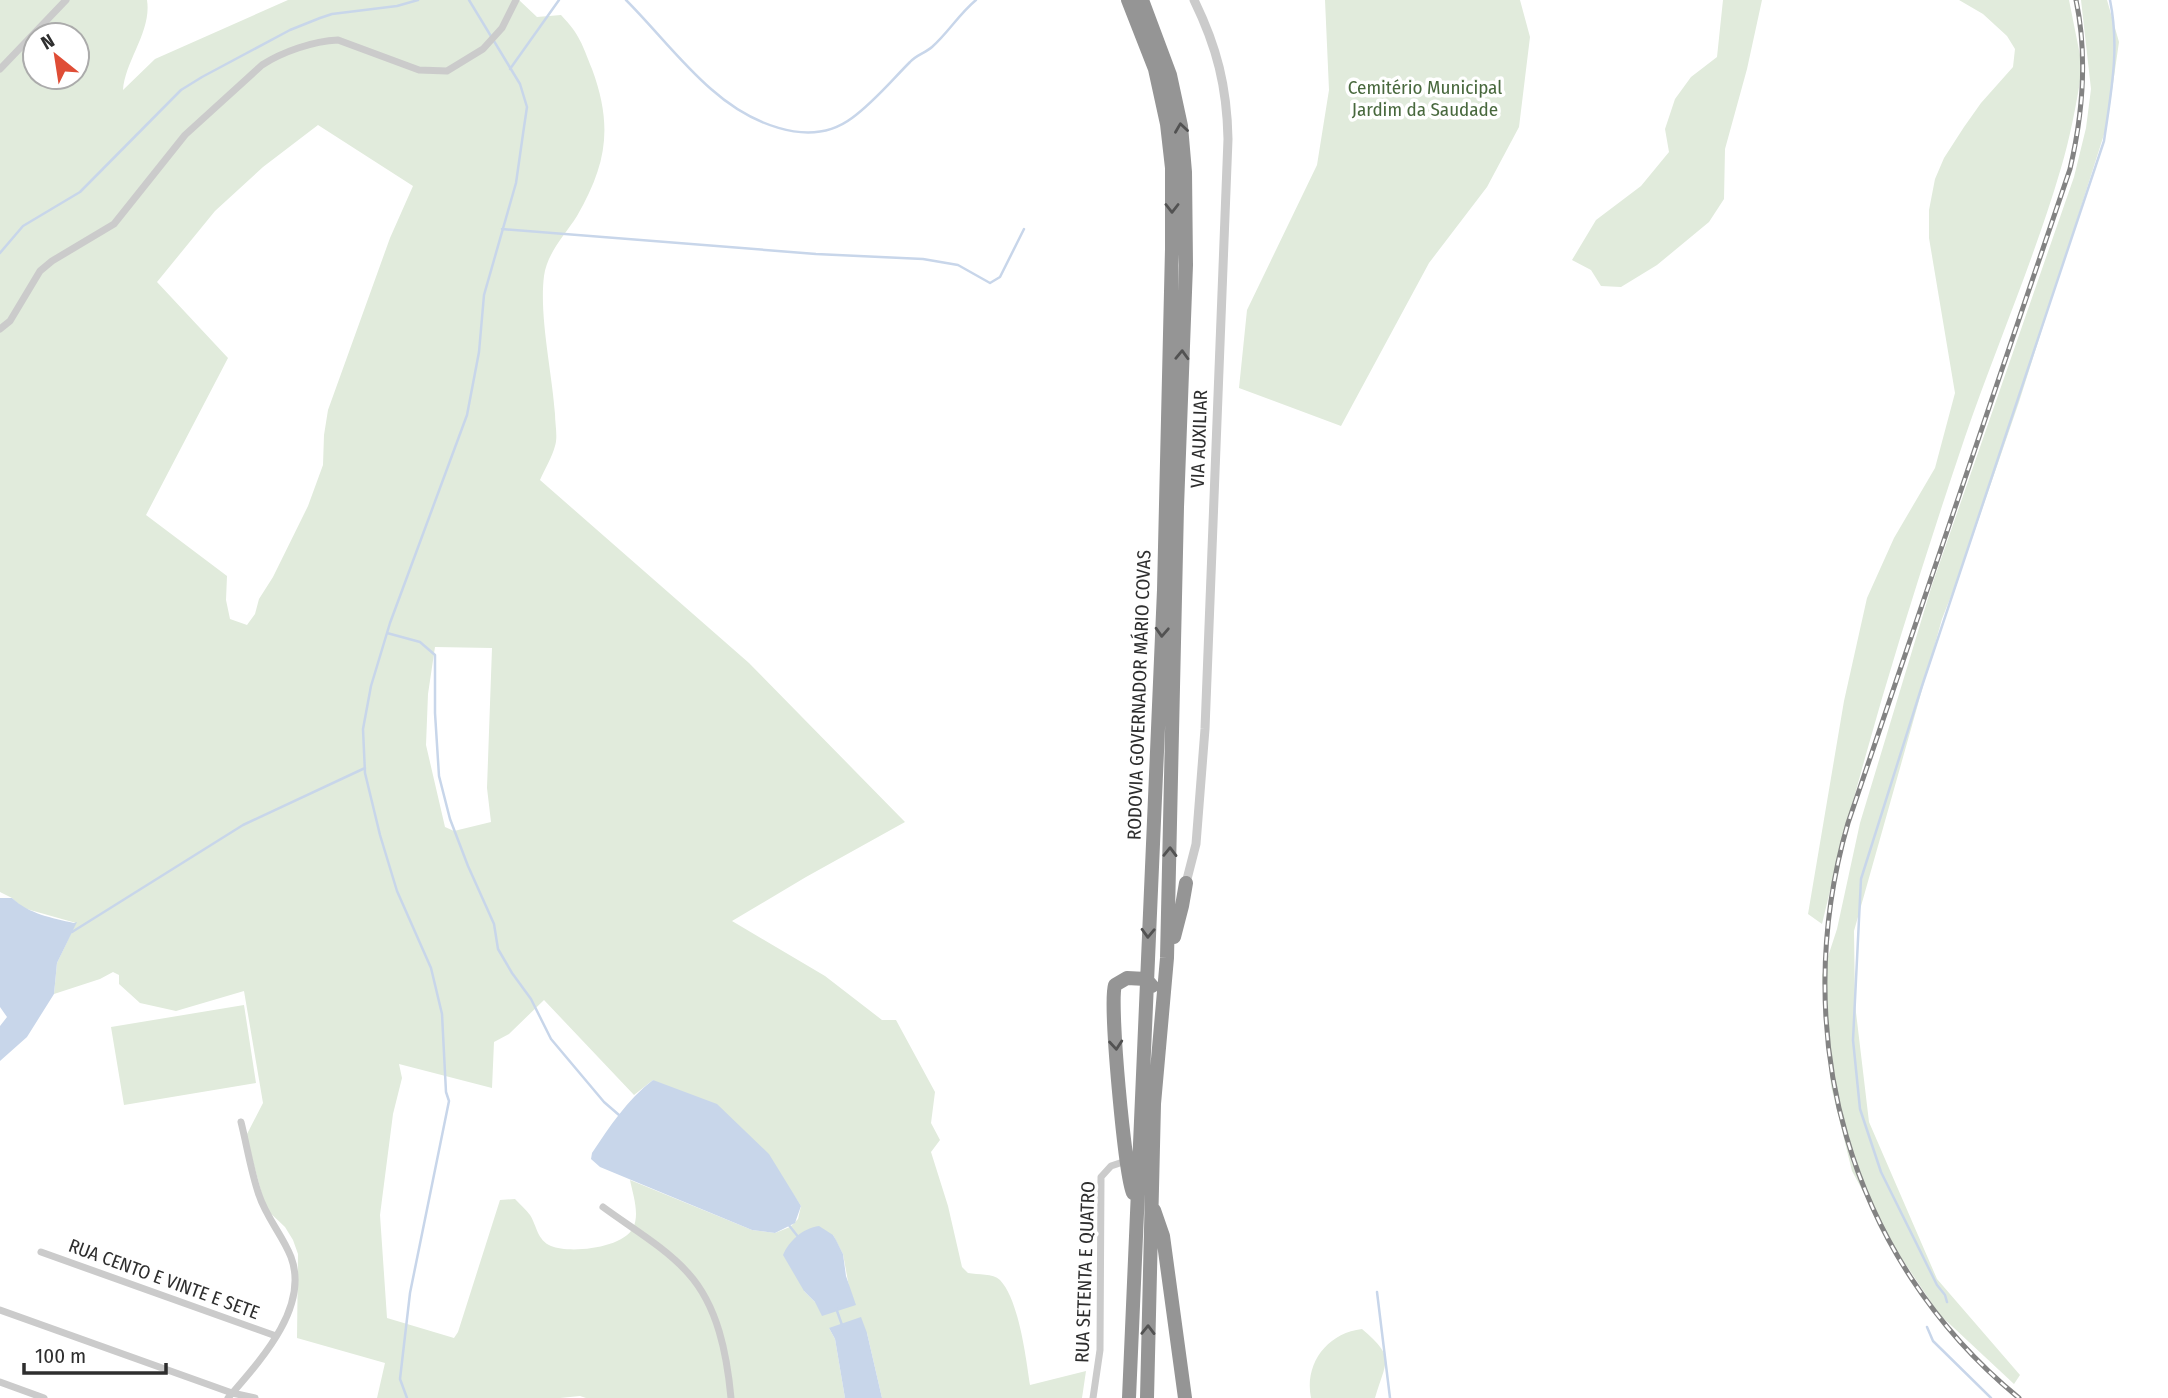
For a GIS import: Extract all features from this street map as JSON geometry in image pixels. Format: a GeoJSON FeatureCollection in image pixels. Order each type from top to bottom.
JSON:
{"type":"FeatureCollection","features":[{"type":"Feature","properties":{"kind":"highway","name":"RODOVIA GOVERNADOR MÁRIO COVAS"},"geometry":{"type":"LineString","coordinates":[[1128,0],[1158,80],[1172,168],[1168,475],[1146,979],[1144,1203],[1147,1398]]}},
{"type":"Feature","properties":{"kind":"highway","name":"RODOVIA GOVERNADOR MÁRIO COVAS"},"geometry":{"type":"LineString","coordinates":[[1129,1398],[1167,958],[1177,507],[1186,265],[1185,172],[1181,126],[1170,75],[1142,0]]}},
{"type":"Feature","properties":{"kind":"highway"},"geometry":{"type":"LineString","coordinates":[[1169,891],[1178,891],[1186,883]]}},
{"type":"Feature","properties":{"kind":"highway"},"geometry":{"type":"LineString","coordinates":[[1167,958],[1186,883]]}},
{"type":"Feature","properties":{"kind":"highway"},"geometry":{"type":"LineString","coordinates":[[1161,1018],[1155,990],[1146,979],[1134,978],[1115,985],[1114,1029],[1130,1186],[1144,1203],[1163,1236],[1185,1398]]}},
{"type":"Feature","properties":{"kind":"street"},"geometry":{"type":"LineString","coordinates":[[0,69],[66,0]]}},
{"type":"Feature","properties":{"kind":"street"},"geometry":{"type":"LineString","coordinates":[[0,329],[10,321],[40,271],[114,224],[180,141],[261,65],[273,58],[325,41],[338,40],[408,66],[447,71],[483,49],[502,28],[516,0]]}},
{"type":"Feature","properties":{"kind":"street","name":"VIA AUXILIAR"},"geometry":{"type":"LineString","coordinates":[[1186,883],[1196,844],[1205,729],[1227,139],[1227,108],[1221,69],[1210,33],[1194,0]]}},
{"type":"Feature","properties":{"kind":"street"},"geometry":{"type":"LineString","coordinates":[[230,1396],[276,1336],[288,1315],[295,1293],[291,1257],[258,1194],[241,1122]]}},
{"type":"Feature","properties":{"kind":"street","name":"RUA SETENTA E QUATRO"},"geometry":{"type":"LineString","coordinates":[[1093,1398],[1100,1350],[1101,1177],[1111,1166],[1127,1161]]}},
{"type":"Feature","properties":{"kind":"street"},"geometry":{"type":"LineString","coordinates":[[603,1207],[689,1273],[712,1314],[727,1356],[732,1398]]}},
{"type":"Feature","properties":{"kind":"street","name":"RUA CENTO E VINTE E SETE"},"geometry":{"type":"LineString","coordinates":[[41,1252],[276,1336]]}},
{"type":"Feature","properties":{"kind":"street"},"geometry":{"type":"LineString","coordinates":[[0,1310],[230,1396],[254,1398]]}},
{"type":"Feature","properties":{"kind":"street"},"geometry":{"type":"LineString","coordinates":[[0,1382],[44,1398]]}},
{"type":"Feature","properties":{"kind":"green space"},"geometry":{"type":"Polygon","coordinates":[[[0,0],[147,0],[146,23],[128,68],[123,90],[155,59],[288,0],[519,0],[537,17],[561,15],[577,34],[599,90],[603,109],[604,144],[595,179],[587,197],[553,252],[544,276],[544,326],[556,439],[540,480],[749,663],[905,822],[732,921],[825,976],[882,1020],[896,1020],[935,1092],[931,1123],[940,1140],[931,1152],[948,1206],[962,1267],[968,1273],[997,1278],[1007,1289],[1021,1330],[1030,1385],[1086,1371],[1082,1398],[882,1398],[867,1333],[829,1328],[835,1339],[845,1398],[377,1398],[385,1363],[297,1338],[298,1254],[285,1227],[266,1209],[246,1136],[263,1103],[244,991],[176,1011],[140,1003],[119,984],[119,975],[113,972],[54,994],[57,963],[76,923],[23,908],[0,892],[0,0]],[[318,125],[263,167],[215,211],[157,282],[228,358],[146,515],[227,576],[226,600],[230,619],[247,625],[255,614],[259,599],[273,577],[308,506],[323,465],[328,410],[390,238],[413,186],[318,125]],[[435,647],[428,694],[426,745],[445,827],[454,831],[491,822],[487,788],[492,648],[435,647]],[[544,1000],[509,1034],[494,1042],[492,1088],[399,1064],[402,1078],[393,1114],[380,1215],[387,1318],[454,1338],[500,1200],[515,1199],[530,1215],[546,1243],[570,1249],[608,1245],[627,1235],[633,1228],[636,1217],[630,1180],[752,1230],[775,1233],[790,1227],[798,1219],[801,1206],[789,1188],[653,1080],[634,1095],[544,1000]],[[833,1235],[804,1291],[815,1302],[849,1287],[843,1254],[833,1235]]]}},
{"type":"Feature","properties":{"kind":"green space","name":"Cemitério Municipal Jardim da Saudade"},"geometry":{"type":"Polygon","coordinates":[[[1325,0],[1520,0],[1530,37],[1519,127],[1487,187],[1429,263],[1341,426],[1239,388],[1247,310],[1317,165],[1329,90],[1325,0]]]}},
{"type":"Feature","properties":{"kind":"green space"},"geometry":{"type":"Polygon","coordinates":[[[1723,0],[1762,0],[1725,149],[1724,199],[1709,222],[1657,265],[1621,287],[1601,286],[1591,270],[1572,260],[1596,220],[1641,186],[1669,152],[1665,129],[1675,99],[1691,77],[1717,57],[1723,0]]]}},
{"type":"Feature","properties":{"kind":"green space"},"geometry":{"type":"Polygon","coordinates":[[[1959,0],[2069,0],[2081,60],[2081,75],[2067,145],[2050,202],[1965,437],[1906,618],[1853,801],[1822,924],[1808,914],[1844,701],[1867,598],[1894,538],[1935,468],[1955,393],[1929,238],[1929,210],[1935,179],[1944,158],[1964,127],[2013,67],[2015,49],[2007,36],[1983,14],[1959,0]]]}},
{"type":"Feature","properties":{"kind":"green space"},"geometry":{"type":"Polygon","coordinates":[[[2081,0],[2107,0],[2119,42],[2107,125],[2019,402],[1942,619],[1854,931],[1855,1004],[1869,1122],[1937,1279],[2020,1375],[2014,1384],[1939,1314],[1890,1241],[1852,1171],[1831,1086],[1822,975],[1837,929],[1860,823],[1932,585],[2074,177],[2086,128],[2091,89],[2081,0]]]}},
{"type":"Feature","properties":{"kind":"green space"},"geometry":{"type":"Polygon","coordinates":[[[244,1005],[256,1083],[124,1105],[111,1027],[244,1005]]]}},
{"type":"Feature","properties":{"kind":"green space"},"geometry":{"type":"Polygon","coordinates":[[[1362,1329],[1384,1354],[1385,1367],[1375,1398],[1311,1398],[1311,1373],[1321,1352],[1338,1337],[1362,1329]]]}},
{"type":"Feature","properties":{"kind":"water"},"geometry":{"type":"Polygon","coordinates":[[[0,898],[12,898],[41,915],[77,922],[57,963],[54,994],[27,1037],[0,1061],[0,1026],[7,1017],[0,1007],[0,898]]]}},
{"type":"Feature","properties":{"kind":"water"},"geometry":{"type":"Polygon","coordinates":[[[653,1080],[717,1104],[769,1154],[801,1206],[795,1223],[775,1233],[752,1230],[600,1167],[591,1159],[592,1153],[620,1114],[653,1080]]]}},
{"type":"Feature","properties":{"kind":"water"},"geometry":{"type":"Polygon","coordinates":[[[819,1226],[833,1235],[843,1254],[846,1276],[856,1305],[822,1316],[783,1255],[797,1236],[807,1229],[819,1226]]]}},
{"type":"Feature","properties":{"kind":"water"},"geometry":{"type":"Polygon","coordinates":[[[861,1317],[882,1398],[845,1398],[835,1339],[829,1328],[861,1317]]]}},
{"type":"Feature","properties":{"kind":"waterway"},"geometry":{"type":"LineString","coordinates":[[0,253],[23,226],[80,192],[181,90],[202,77],[290,30],[320,18],[332,14],[397,6],[418,0]]}},
{"type":"Feature","properties":{"kind":"waterway"},"geometry":{"type":"LineString","coordinates":[[407,1398],[400,1379],[410,1293],[449,1101],[446,1092],[442,1014],[431,968],[397,891],[380,835],[365,773],[363,729],[371,686],[390,623],[467,415],[479,352],[484,295],[516,183],[527,107],[520,84],[469,0]]}},
{"type":"Feature","properties":{"kind":"waterway"},"geometry":{"type":"LineString","coordinates":[[510,69],[559,0]]}},
{"type":"Feature","properties":{"kind":"waterway"},"geometry":{"type":"LineString","coordinates":[[626,0],[689,68],[726,101],[760,121],[798,132],[835,128],[852,118],[912,60],[938,42],[976,0]]}},
{"type":"Feature","properties":{"kind":"waterway"},"geometry":{"type":"LineString","coordinates":[[1947,1302],[1881,1172],[1860,1109],[1853,1040],[1861,879],[1921,689],[2104,141],[2114,53],[2110,0]]}},
{"type":"Feature","properties":{"kind":"waterway"},"geometry":{"type":"LineString","coordinates":[[502,229],[816,254],[923,259],[958,265],[990,283],[1000,277],[1024,229]]}},
{"type":"Feature","properties":{"kind":"waterway"},"geometry":{"type":"LineString","coordinates":[[387,633],[420,642],[435,655],[439,776],[450,819],[494,924],[498,949],[531,999],[551,1039],[604,1102],[619,1115]]}},
{"type":"Feature","properties":{"kind":"waterway"},"geometry":{"type":"LineString","coordinates":[[72,932],[243,825],[365,768]]}},
{"type":"Feature","properties":{"kind":"waterway"},"geometry":{"type":"LineString","coordinates":[[788,1224],[799,1238]]}},
{"type":"Feature","properties":{"kind":"waterway"},"geometry":{"type":"LineString","coordinates":[[1377,1292],[1390,1398]]}},
{"type":"Feature","properties":{"kind":"waterway"},"geometry":{"type":"LineString","coordinates":[[836,1308],[842,1325]]}},
{"type":"Feature","properties":{"kind":"waterway"},"geometry":{"type":"LineString","coordinates":[[1927,1327],[1933,1341],[1991,1398]]}},
{"type":"Feature","properties":{"kind":"railway"},"geometry":{"type":"LineString","coordinates":[[2019,1398],[1960,1342],[1912,1279],[1874,1210],[1847,1137],[1830,1060],[1825,982],[1831,902],[1848,823],[2070,169],[2081,106],[2083,64],[2076,0]]}}]}
